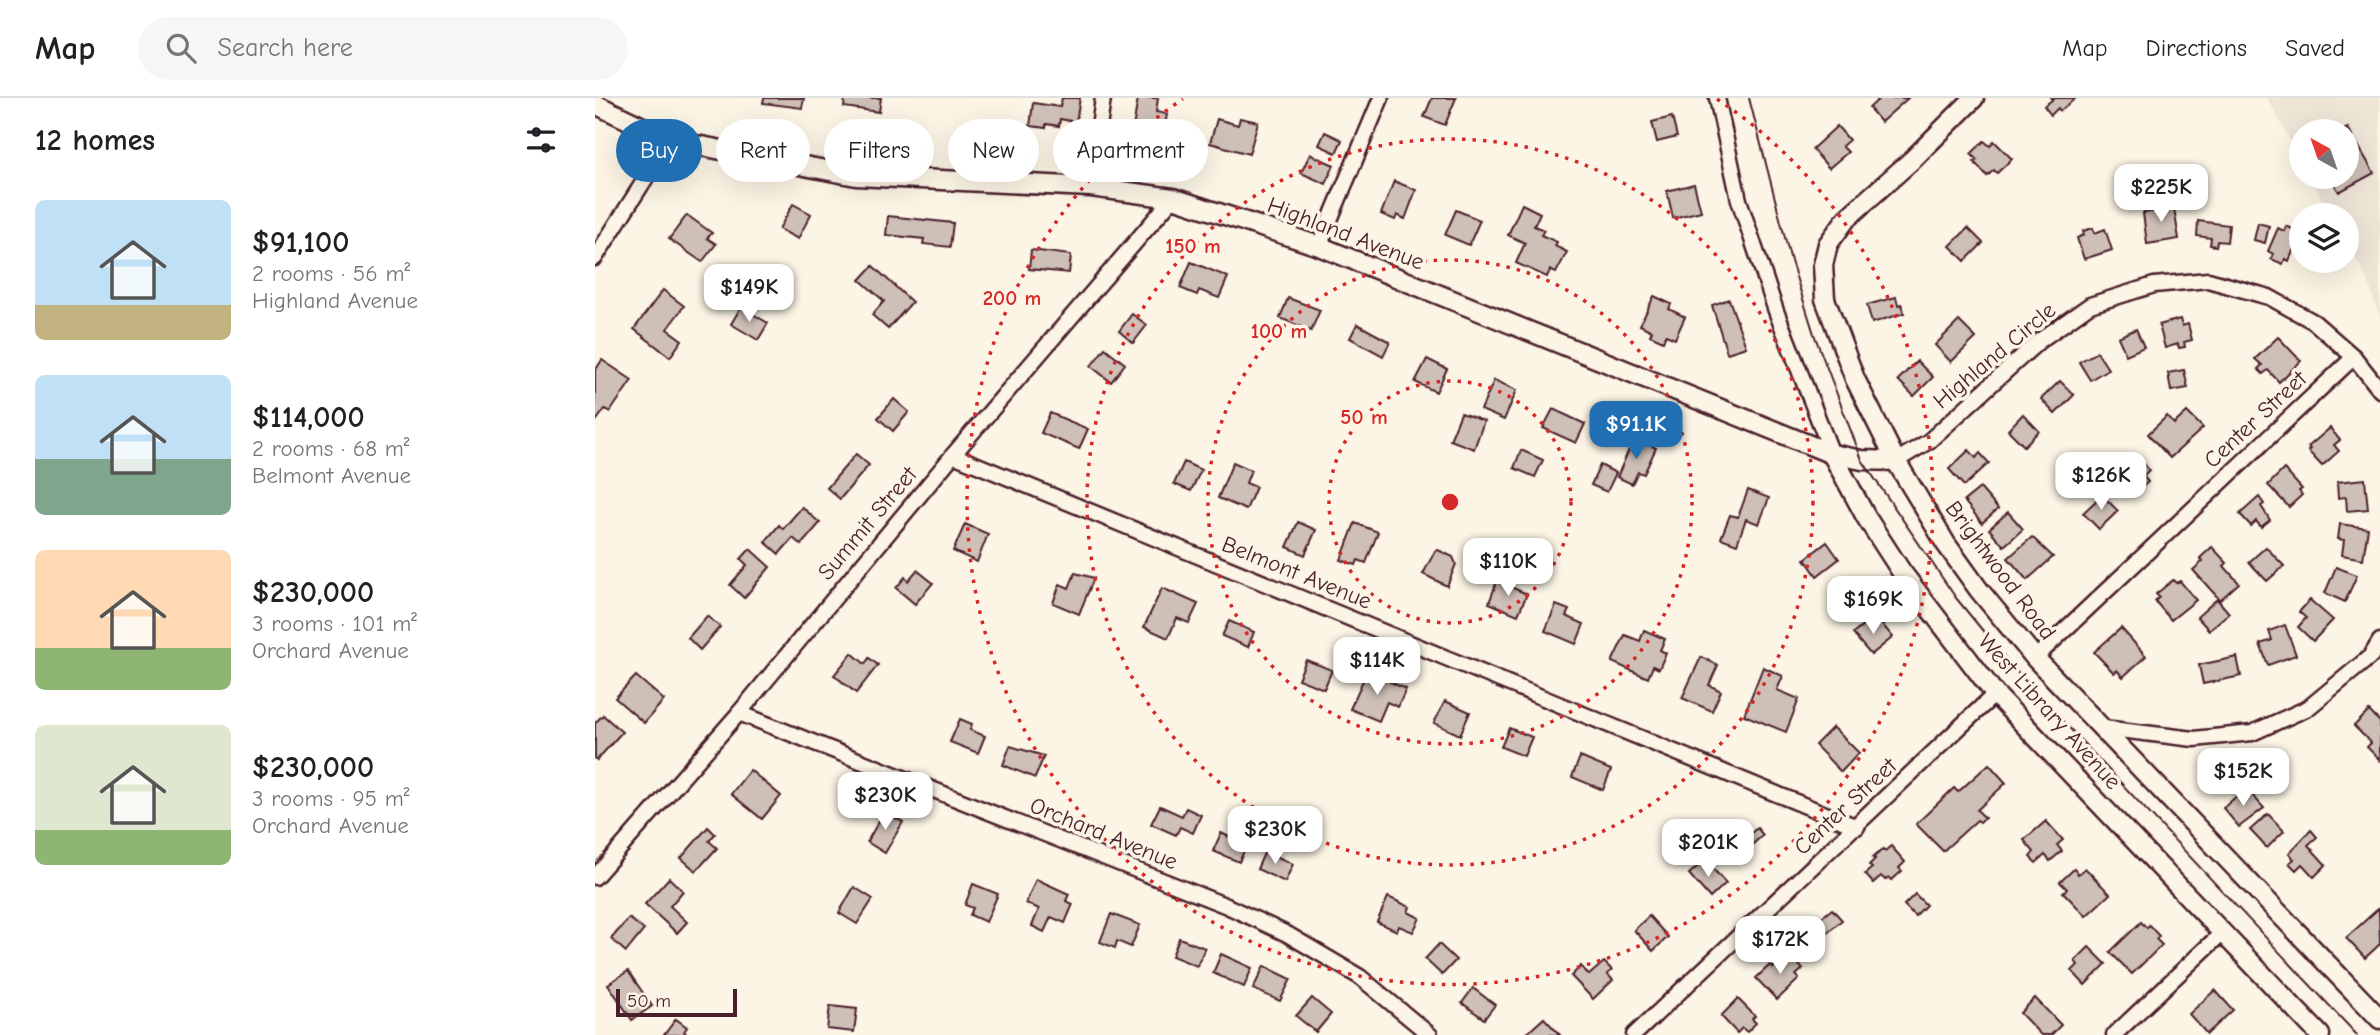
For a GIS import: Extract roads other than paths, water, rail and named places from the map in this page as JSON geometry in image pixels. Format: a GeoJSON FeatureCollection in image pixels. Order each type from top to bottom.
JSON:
{"type":"FeatureCollection","features":[{"type":"Feature","properties":{"kind":"street"},"geometry":{"type":"LineString","coordinates":[[1091,187],[1103,98]]}},
{"type":"Feature","properties":{"kind":"street"},"geometry":{"type":"LineString","coordinates":[[1319,246],[1381,98]]}},
{"type":"Feature","properties":{"kind":"street","name":"West Library Avenue"},"geometry":{"type":"LineString","coordinates":[[1717,98],[1739,201],[1776,311],[1832,454],[1866,517],[1901,571],[1995,694],[2320,1035]]}},
{"type":"Feature","properties":{"kind":"street","name":"Brightwood Road"},"geometry":{"type":"LineString","coordinates":[[1974,98],[1912,160],[1847,218],[1828,244],[1822,279],[1830,317],[1855,379],[1896,461],[1946,544],[1979,590],[2035,658],[2380,1019]]}},
{"type":"Feature","properties":{"kind":"street","name":"Highland Avenue"},"geometry":{"type":"LineString","coordinates":[[595,104],[626,119]]}},
{"type":"Feature","properties":{"kind":"street","name":"Highland Avenue"},"geometry":{"type":"LineString","coordinates":[[702,146],[856,176],[1091,187],[1173,198],[1319,246],[1832,454],[1862,460],[1896,461]]}},
{"type":"Feature","properties":{"kind":"street"},"geometry":{"type":"LineString","coordinates":[[595,258],[643,182]]}},
{"type":"Feature","properties":{"kind":"street","name":"Summit Street"},"geometry":{"type":"LineString","coordinates":[[595,877],[739,713],[953,455],[1173,198]]}},
{"type":"Feature","properties":{"kind":"street","name":"Highland Circle"},"geometry":{"type":"LineString","coordinates":[[1896,461],[1929,441],[2039,341],[2090,305],[2154,285],[2208,280],[2269,297],[2314,322],[2354,357],[2380,390]]}},
{"type":"Feature","properties":{"kind":"street","name":"Center Street"},"geometry":{"type":"LineString","coordinates":[[2035,658],[2354,357]]}},
{"type":"Feature","properties":{"kind":"street","name":"Belmont Avenue"},"geometry":{"type":"LineString","coordinates":[[953,455],[1857,827]]}},
{"type":"Feature","properties":{"kind":"street"},"geometry":{"type":"LineString","coordinates":[[2103,729],[2194,739],[2252,733],[2308,708],[2376,659],[2380,641]]}},
{"type":"Feature","properties":{"kind":"street","name":"Center Street"},"geometry":{"type":"LineString","coordinates":[[1634,1035],[1995,694]]}},
{"type":"Feature","properties":{"kind":"street","name":"Orchard Avenue"},"geometry":{"type":"LineString","coordinates":[[739,713],[1227,906],[1287,934],[1360,977],[1430,1035]]}},
{"type":"Feature","properties":{"kind":"street"},"geometry":{"type":"LineString","coordinates":[[2114,1035],[2223,932]]}},
{"type":"Feature","properties":{"kind":"tram line"},"geometry":{"type":"LineString","coordinates":[[1749,98],[1791,261],[1814,334],[1862,460],[1956,598],[2015,670],[2357,1035]]}}]}
